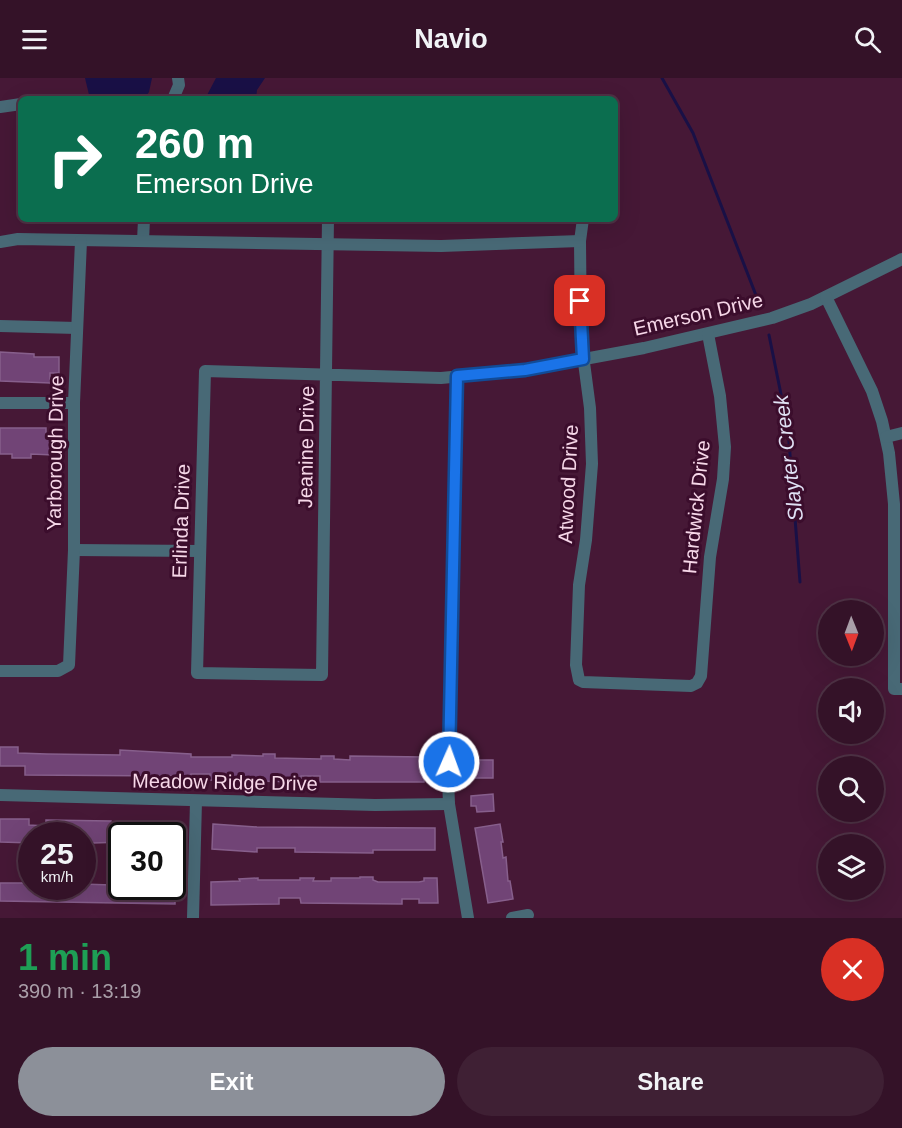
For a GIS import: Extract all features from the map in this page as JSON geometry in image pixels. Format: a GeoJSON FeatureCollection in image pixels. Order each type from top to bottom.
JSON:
{"type":"FeatureCollection","features":[{"type":"Feature","properties":{"kind":"street"},"geometry":{"type":"LineString","coordinates":[[174,96],[182,80]]}},
{"type":"Feature","properties":{"kind":"street"},"geometry":{"type":"LineString","coordinates":[[0,107],[18,104]]}},
{"type":"Feature","properties":{"kind":"street"},"geometry":{"type":"LineString","coordinates":[[143,241],[144,222]]}},
{"type":"Feature","properties":{"kind":"street","name":"Jeanine Drive"},"geometry":{"type":"LineString","coordinates":[[197,673],[322,675],[328,222]]}},
{"type":"Feature","properties":{"kind":"street","name":"Atwood Drive"},"geometry":{"type":"LineString","coordinates":[[579,680],[576,665],[579,585],[586,540],[592,464],[590,408],[581,340],[580,241],[583,222]]}},
{"type":"Feature","properties":{"kind":"street"},"geometry":{"type":"LineString","coordinates":[[0,242],[18,239],[441,246],[580,241]]}},
{"type":"Feature","properties":{"kind":"street","name":"Yarborough Drive"},"geometry":{"type":"LineString","coordinates":[[0,671],[58,671],[69,665],[74,550],[74,403],[81,241]]}},
{"type":"Feature","properties":{"kind":"street","name":"Emerson Drive"},"geometry":{"type":"LineString","coordinates":[[205,371],[441,378],[525,370],[708,334],[783,314],[826,297],[902,259]]}},
{"type":"Feature","properties":{"kind":"street"},"geometry":{"type":"LineString","coordinates":[[826,297],[864,373],[886,437],[894,504],[897,563],[898,689]]}},
{"type":"Feature","properties":{"kind":"street"},"geometry":{"type":"LineString","coordinates":[[0,327],[77,328]]}},
{"type":"Feature","properties":{"kind":"street","name":"Hardwick Drive"},"geometry":{"type":"LineString","coordinates":[[579,680],[589,683],[691,686],[697,683],[701,676],[710,557],[723,479],[725,447],[720,396],[708,334]]}},
{"type":"Feature","properties":{"kind":"street","name":"Erlinda Drive"},"geometry":{"type":"LineString","coordinates":[[197,673],[205,371]]}},
{"type":"Feature","properties":{"kind":"street"},"geometry":{"type":"LineString","coordinates":[[457,376],[448,779],[449,804],[468,918]]}},
{"type":"Feature","properties":{"kind":"street"},"geometry":{"type":"LineString","coordinates":[[0,403],[74,403]]}},
{"type":"Feature","properties":{"kind":"street"},"geometry":{"type":"LineString","coordinates":[[886,437],[902,433]]}},
{"type":"Feature","properties":{"kind":"street"},"geometry":{"type":"LineString","coordinates":[[74,550],[200,551]]}},
{"type":"Feature","properties":{"kind":"street","name":"Meadow Ridge Drive"},"geometry":{"type":"LineString","coordinates":[[0,795],[375,805],[449,804]]}},
{"type":"Feature","properties":{"kind":"street"},"geometry":{"type":"LineString","coordinates":[[193,918],[196,801]]}},
{"type":"Feature","properties":{"kind":"street"},"geometry":{"type":"LineString","coordinates":[[512,918],[528,915]]}},
{"type":"Feature","properties":{"kind":"shaded area"},"geometry":{"type":"Polygon","coordinates":[[[85,78],[152,78],[146,96],[89,96],[85,78]]]}},
{"type":"Feature","properties":{"kind":"shaded area"},"geometry":{"type":"Polygon","coordinates":[[[216,78],[265,78],[257,90],[256,96],[207,96],[216,78]]]}},
{"type":"Feature","properties":{"kind":"building"},"geometry":{"type":"Polygon","coordinates":[[[0,352],[34,354],[34,357],[59,357],[59,373],[50,373],[50,383],[0,381],[0,352]]]}},
{"type":"Feature","properties":{"kind":"building"},"geometry":{"type":"Polygon","coordinates":[[[0,428],[46,428],[46,438],[54,438],[53,455],[31,454],[31,458],[12,458],[12,454],[0,454],[0,428]]]}},
{"type":"Feature","properties":{"kind":"building"},"geometry":{"type":"Polygon","coordinates":[[[0,747],[18,747],[18,753],[47,754],[120,755],[120,750],[191,754],[191,757],[275,754],[275,758],[321,759],[321,756],[334,756],[334,759],[350,760],[350,756],[425,757],[424,782],[320,782],[320,776],[301,776],[301,782],[210,780],[210,774],[191,774],[191,779],[173,778],[173,776],[25,775],[25,766],[0,766],[0,747]]]}},
{"type":"Feature","properties":{"kind":"building"},"geometry":{"type":"Polygon","coordinates":[[[476,760],[493,760],[493,778],[470,778],[470,768],[476,768],[476,760]]]}},
{"type":"Feature","properties":{"kind":"building"},"geometry":{"type":"Polygon","coordinates":[[[493,794],[494,811],[477,812],[476,806],[471,806],[471,796],[493,794]]]}},
{"type":"Feature","properties":{"kind":"building"},"geometry":{"type":"Polygon","coordinates":[[[0,819],[29,819],[29,822],[18,822],[18,843],[0,842],[0,819]]]}},
{"type":"Feature","properties":{"kind":"building"},"geometry":{"type":"Polygon","coordinates":[[[46,820],[111,821],[108,822],[108,842],[96,843],[96,822],[46,822],[46,820]]]}},
{"type":"Feature","properties":{"kind":"building"},"geometry":{"type":"Polygon","coordinates":[[[213,824],[257,827],[435,828],[435,850],[373,850],[373,853],[295,852],[295,848],[257,848],[257,852],[212,849],[213,824]]]}},
{"type":"Feature","properties":{"kind":"building"},"geometry":{"type":"Polygon","coordinates":[[[500,824],[503,858],[506,857],[508,881],[510,881],[513,899],[488,903],[475,828],[500,824]]]}},
{"type":"Feature","properties":{"kind":"building"},"geometry":{"type":"Polygon","coordinates":[[[373,877],[373,880],[378,882],[419,882],[424,881],[424,878],[437,878],[438,903],[419,903],[419,899],[402,899],[402,904],[301,903],[300,898],[279,898],[279,904],[211,905],[211,882],[258,878],[258,880],[300,880],[300,878],[314,878],[313,881],[331,881],[331,878],[373,877]]]}},
{"type":"Feature","properties":{"kind":"building"},"geometry":{"type":"Polygon","coordinates":[[[0,883],[18,883],[18,900],[96,900],[96,884],[108,885],[108,900],[175,900],[175,904],[0,901],[0,883]]]}},
{"type":"Feature","properties":{"kind":"waterway","name":"Slayter Creek"},"geometry":{"type":"LineString","coordinates":[[662,78],[693,133],[759,303]]}},
{"type":"Feature","properties":{"kind":"waterway","name":"Slayter Creek"},"geometry":{"type":"LineString","coordinates":[[769,335],[788,429],[800,582]]}},
{"type":"Feature","properties":{"kind":"route"},"geometry":{"type":"LineString","coordinates":[[449,762],[457,469],[457,376],[525,370],[583,359],[580,301]]}}]}
